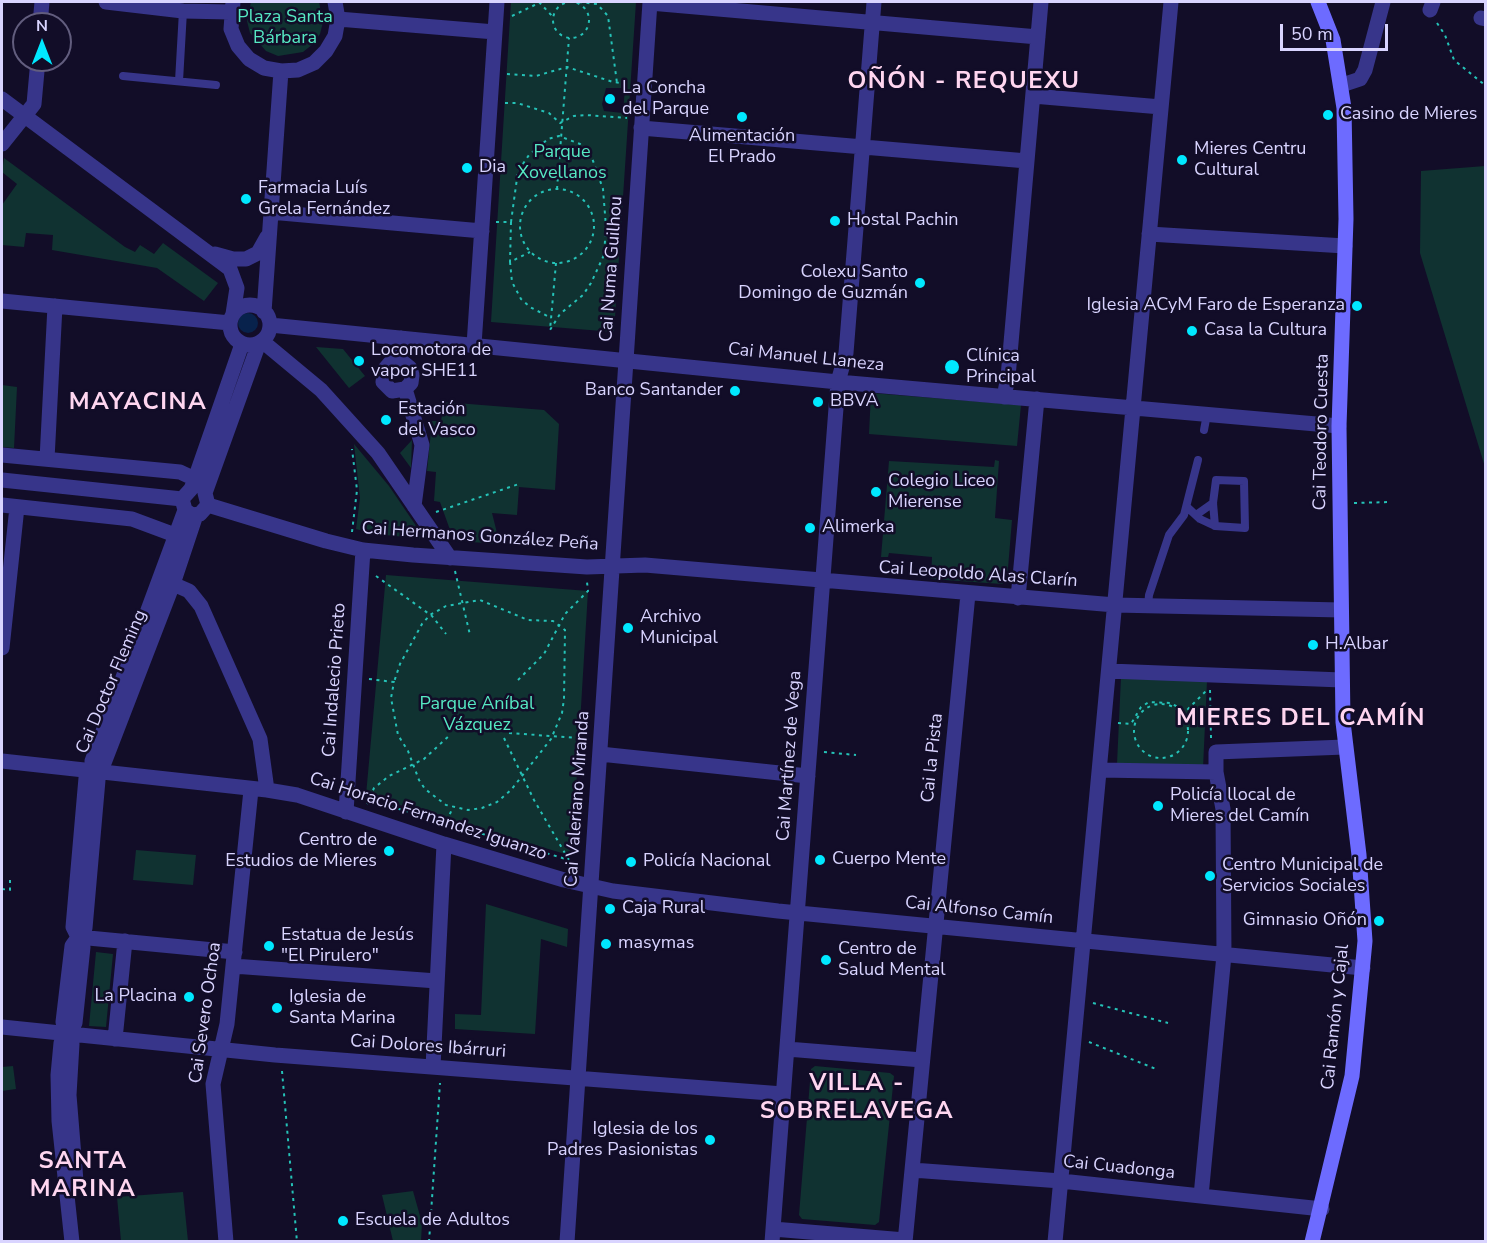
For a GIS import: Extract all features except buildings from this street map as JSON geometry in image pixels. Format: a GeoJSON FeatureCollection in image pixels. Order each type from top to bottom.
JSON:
{"type":"FeatureCollection","features":[{"type":"Feature","properties":{"kind":"street"},"geometry":{"type":"LineString","coordinates":[[106,2],[183,11],[232,7],[231,29],[243,52],[264,68],[281,71],[298,70],[320,57],[335,36],[338,19],[335,2]]}},
{"type":"Feature","properties":{"kind":"street"},"geometry":{"type":"LineString","coordinates":[[474,345],[497,2]]}},
{"type":"Feature","properties":{"kind":"street"},"geometry":{"type":"LineString","coordinates":[[650,2],[1038,37]]}},
{"type":"Feature","properties":{"kind":"street","name":"Cai Numa Guilhou"},"geometry":{"type":"LineString","coordinates":[[625,360],[650,2]]}},
{"type":"Feature","properties":{"kind":"street","name":"Cai Martínez de Vega"},"geometry":{"type":"LineString","coordinates":[[772,1235],[838,382],[846,353],[874,2]]}},
{"type":"Feature","properties":{"kind":"street"},"geometry":{"type":"LineString","coordinates":[[1004,397],[1008,377],[1041,2]]}},
{"type":"Feature","properties":{"kind":"street"},"geometry":{"type":"LineString","coordinates":[[1055,1242],[1116,605],[1131,408],[1170,2]]}},
{"type":"Feature","properties":{"kind":"street","name":"Cai Teodoro Cuesta"},"geometry":{"type":"LineString","coordinates":[[1318,2],[1333,40],[1342,86],[1345,128],[1346,246],[1338,426],[1343,722]]}},
{"type":"Feature","properties":{"kind":"street"},"geometry":{"type":"LineString","coordinates":[[1342,86],[1360,79],[1365,70],[1383,2]]}},
{"type":"Feature","properties":{"kind":"street"},"geometry":{"type":"LineString","coordinates":[[338,19],[496,27]]}},
{"type":"Feature","properties":{"kind":"street"},"geometry":{"type":"LineString","coordinates":[[260,342],[267,318],[270,212],[281,71]]}},
{"type":"Feature","properties":{"kind":"street"},"geometry":{"type":"LineString","coordinates":[[2,144],[34,104],[37,72]]}},
{"type":"Feature","properties":{"kind":"street"},"geometry":{"type":"LineString","coordinates":[[1033,96],[1161,107]]}},
{"type":"Feature","properties":{"kind":"street"},"geometry":{"type":"LineString","coordinates":[[2,99],[212,253],[230,269],[236,280],[232,335],[242,344],[260,342],[321,390],[378,453],[450,558]]}},
{"type":"Feature","properties":{"kind":"street"},"geometry":{"type":"LineString","coordinates":[[642,123],[862,147],[1027,161]]}},
{"type":"Feature","properties":{"kind":"street"},"geometry":{"type":"LineString","coordinates":[[270,212],[482,226]]}},
{"type":"Feature","properties":{"kind":"street"},"geometry":{"type":"LineString","coordinates":[[212,253],[233,259],[246,259],[258,253],[270,229]]}},
{"type":"Feature","properties":{"kind":"street"},"geometry":{"type":"LineString","coordinates":[[1149,234],[1346,246]]}},
{"type":"Feature","properties":{"kind":"street"},"geometry":{"type":"LineString","coordinates":[[2,302],[232,319],[248,305],[267,318]]}},
{"type":"Feature","properties":{"kind":"street"},"geometry":{"type":"LineString","coordinates":[[47,459],[55,306]]}},
{"type":"Feature","properties":{"kind":"street","name":"Cai Manuel Llaneza"},"geometry":{"type":"LineString","coordinates":[[267,318],[401,338],[838,382],[1338,426]]}},
{"type":"Feature","properties":{"kind":"street"},"geometry":{"type":"LineString","coordinates":[[399,359],[401,338]]}},
{"type":"Feature","properties":{"kind":"street","name":"Cai Doctor Fleming"},"geometry":{"type":"LineString","coordinates":[[242,344],[195,499],[173,584],[104,763],[95,771],[92,760],[94,749],[175,535],[195,499],[260,342]]}},
{"type":"Feature","properties":{"kind":"street"},"geometry":{"type":"LineString","coordinates":[[399,359],[406,363],[412,375],[411,383],[405,389],[392,391],[383,382],[384,369],[391,362],[399,359]]}},
{"type":"Feature","properties":{"kind":"street","name":"Cai Valeriano Miranda"},"geometry":{"type":"LineString","coordinates":[[567,1242],[625,360]]}},
{"type":"Feature","properties":{"kind":"street"},"geometry":{"type":"LineString","coordinates":[[405,389],[422,445],[418,511]]}},
{"type":"Feature","properties":{"kind":"street"},"geometry":{"type":"LineString","coordinates":[[1018,598],[1037,399]]}},
{"type":"Feature","properties":{"kind":"street"},"geometry":{"type":"LineString","coordinates":[[2,455],[180,472],[195,499]]}},
{"type":"Feature","properties":{"kind":"street"},"geometry":{"type":"LineString","coordinates":[[2,480],[195,499]]}},
{"type":"Feature","properties":{"kind":"street","name":"Cai Hermanos González Peña"},"geometry":{"type":"LineString","coordinates":[[195,499],[356,548],[450,558],[587,567],[612,565]]}},
{"type":"Feature","properties":{"kind":"street"},"geometry":{"type":"LineString","coordinates":[[2,505],[132,519],[175,535]]}},
{"type":"Feature","properties":{"kind":"street"},"geometry":{"type":"LineString","coordinates":[[2,648],[17,507]]}},
{"type":"Feature","properties":{"kind":"street","name":"Cai Indalecio Prieto"},"geometry":{"type":"LineString","coordinates":[[346,812],[361,575],[356,548]]}},
{"type":"Feature","properties":{"kind":"street","name":"Cai Leopoldo Alas Clarín"},"geometry":{"type":"LineString","coordinates":[[612,565],[1116,605],[1341,610]]}},
{"type":"Feature","properties":{"kind":"street"},"geometry":{"type":"LineString","coordinates":[[173,584],[189,591],[201,606],[260,739],[267,790]]}},
{"type":"Feature","properties":{"kind":"street","name":"Cai la Pista"},"geometry":{"type":"LineString","coordinates":[[905,1241],[968,594]]}},
{"type":"Feature","properties":{"kind":"street"},"geometry":{"type":"LineString","coordinates":[[1109,671],[1342,680]]}},
{"type":"Feature","properties":{"kind":"street","name":"Cai Ramón y Cajal"},"geometry":{"type":"LineString","coordinates":[[1312,1242],[1322,1209],[1352,1076],[1364,968],[1365,941],[1359,855],[1343,722]]}},
{"type":"Feature","properties":{"kind":"street"},"geometry":{"type":"LineString","coordinates":[[1201,1196],[1224,955],[1222,809],[1216,772],[1216,752],[1345,747]]}},
{"type":"Feature","properties":{"kind":"street"},"geometry":{"type":"LineString","coordinates":[[600,754],[808,776]]}},
{"type":"Feature","properties":{"kind":"street","name":"Cai Horacio Fernandez Iguanzo"},"geometry":{"type":"LineString","coordinates":[[2,761],[297,795],[444,844],[592,887]]}},
{"type":"Feature","properties":{"kind":"street"},"geometry":{"type":"LineString","coordinates":[[1100,770],[1216,772]]}},
{"type":"Feature","properties":{"kind":"street"},"geometry":{"type":"LineString","coordinates":[[78,937],[74,927],[86,778],[95,771]]}},
{"type":"Feature","properties":{"kind":"street","name":"Cai Severo Ochoa"},"geometry":{"type":"LineString","coordinates":[[226,1242],[213,1084],[227,1024],[251,790]]}},
{"type":"Feature","properties":{"kind":"street"},"geometry":{"type":"LineString","coordinates":[[437,1068],[437,981],[444,844]]}},
{"type":"Feature","properties":{"kind":"street","name":"Cai Alfonso Camín"},"geometry":{"type":"LineString","coordinates":[[592,887],[797,913],[1364,968]]}},
{"type":"Feature","properties":{"kind":"street"},"geometry":{"type":"LineString","coordinates":[[78,937],[125,941],[234,959],[437,981]]}},
{"type":"Feature","properties":{"kind":"street"},"geometry":{"type":"LineString","coordinates":[[78,937],[72,946],[63,1023],[72,1044],[69,1095],[83,1242]]}},
{"type":"Feature","properties":{"kind":"street"},"geometry":{"type":"LineString","coordinates":[[115,1039],[125,941]]}},
{"type":"Feature","properties":{"kind":"street","name":"Cai Dolores Ibárruri"},"geometry":{"type":"LineString","coordinates":[[2,1027],[275,1055],[783,1094]]}},
{"type":"Feature","properties":{"kind":"street"},"geometry":{"type":"LineString","coordinates":[[68,1033],[61,1043],[58,1099],[72,1242]]}},
{"type":"Feature","properties":{"kind":"street"},"geometry":{"type":"LineString","coordinates":[[787,1049],[922,1060]]}},
{"type":"Feature","properties":{"kind":"street","name":"Cai Cuadonga"},"geometry":{"type":"LineString","coordinates":[[912,1170],[1061,1181],[1322,1209]]}},
{"type":"Feature","properties":{"kind":"street"},"geometry":{"type":"LineString","coordinates":[[772,1235],[905,1241]]}},
{"type":"Feature","properties":{"kind":"lane"},"geometry":{"type":"LineString","coordinates":[[179,81],[183,11]]}},
{"type":"Feature","properties":{"kind":"lane"},"geometry":{"type":"LineString","coordinates":[[123,76],[216,84]]}},
{"type":"Feature","properties":{"kind":"lane"},"geometry":{"type":"LineString","coordinates":[[1204,430],[1207,414]]}},
{"type":"Feature","properties":{"kind":"lane"},"geometry":{"type":"LineString","coordinates":[[1148,606],[1149,595],[1169,535],[1184,515],[1187,507],[1198,459]]}},
{"type":"Feature","properties":{"kind":"lane"},"geometry":{"type":"LineString","coordinates":[[1187,507],[1215,526],[1245,528],[1244,481],[1216,480],[1213,503],[1215,526]]}},
{"type":"Feature","properties":{"kind":"lane"},"geometry":{"type":"LineString","coordinates":[[1196,515],[1213,503]]}},
{"type":"Feature","properties":{"kind":"path"},"geometry":{"type":"LineString","coordinates":[[496,27],[539,2],[553,17],[555,29],[569,38],[581,36],[589,26],[589,14],[578,2]]}},
{"type":"Feature","properties":{"kind":"path"},"geometry":{"type":"LineString","coordinates":[[553,17],[559,7],[567,2],[597,4],[608,16],[617,83]]}},
{"type":"Feature","properties":{"kind":"path"},"geometry":{"type":"LineString","coordinates":[[600,8],[605,2]]}},
{"type":"Feature","properties":{"kind":"path"},"geometry":{"type":"LineString","coordinates":[[1431,6],[1454,60],[1485,86]]}},
{"type":"Feature","properties":{"kind":"path"},"geometry":{"type":"LineString","coordinates":[[557,189],[560,123],[569,38]]}},
{"type":"Feature","properties":{"kind":"path"},"geometry":{"type":"LineString","coordinates":[[493,62],[506,74],[536,76],[567,67],[617,83],[644,86]]}},
{"type":"Feature","properties":{"kind":"path"},"geometry":{"type":"LineString","coordinates":[[490,110],[506,102],[517,103],[549,113],[560,123]]}},
{"type":"Feature","properties":{"kind":"path"},"geometry":{"type":"LineString","coordinates":[[560,123],[574,116],[586,115],[642,123]]}},
{"type":"Feature","properties":{"kind":"path"},"geometry":{"type":"LineString","coordinates":[[551,318],[530,307],[521,299],[512,282],[511,222],[518,171],[529,155],[548,139],[559,136],[580,144],[592,158],[603,189],[606,227],[604,255],[591,283],[583,295],[560,314],[550,330],[556,263]]}},
{"type":"Feature","properties":{"kind":"path"},"geometry":{"type":"LineString","coordinates":[[557,189],[576,193],[585,201],[595,224],[593,236],[579,256],[556,263],[544,261],[530,252],[520,234],[519,221],[523,209],[540,192],[557,189]]}},
{"type":"Feature","properties":{"kind":"path"},"geometry":{"type":"LineString","coordinates":[[606,227],[621,219],[635,220]]}},
{"type":"Feature","properties":{"kind":"path"},"geometry":{"type":"LineString","coordinates":[[482,226],[511,222]]}},
{"type":"Feature","properties":{"kind":"path"},"geometry":{"type":"LineString","coordinates":[[510,262],[530,252]]}},
{"type":"Feature","properties":{"kind":"path"},"geometry":{"type":"LineString","coordinates":[[350,422],[357,490],[356,548]]}},
{"type":"Feature","properties":{"kind":"path"},"geometry":{"type":"LineString","coordinates":[[418,511],[519,484]]}},
{"type":"Feature","properties":{"kind":"path"},"geometry":{"type":"LineString","coordinates":[[1340,503],[1391,502]]}},
{"type":"Feature","properties":{"kind":"path"},"geometry":{"type":"LineString","coordinates":[[450,558],[470,635]]}},
{"type":"Feature","properties":{"kind":"path"},"geometry":{"type":"LineString","coordinates":[[518,680],[544,654],[559,623],[588,591],[587,567]]}},
{"type":"Feature","properties":{"kind":"path"},"geometry":{"type":"LineString","coordinates":[[361,575],[377,576],[385,580],[400,596],[430,615],[446,634]]}},
{"type":"Feature","properties":{"kind":"path"},"geometry":{"type":"LineString","coordinates":[[480,600],[528,620],[546,619],[559,623],[565,630],[566,636],[563,657],[565,686],[561,713],[552,736],[512,790],[497,802],[468,810],[453,807],[435,798],[425,789],[398,735],[391,698],[394,682],[415,635],[430,615],[462,601],[480,600]]}},
{"type":"Feature","properties":{"kind":"path"},"geometry":{"type":"LineString","coordinates":[[355,678],[394,682]]}},
{"type":"Feature","properties":{"kind":"path"},"geometry":{"type":"LineString","coordinates":[[1181,713],[1209,687],[1212,752],[1216,752]]}},
{"type":"Feature","properties":{"kind":"path"},"geometry":{"type":"LineString","coordinates":[[1105,722],[1131,724],[1141,707],[1149,702],[1161,700],[1178,707],[1181,713],[1188,731],[1182,748],[1167,757],[1158,758],[1143,751],[1134,735],[1134,726],[1143,711],[1160,704],[1168,705],[1181,713]]}},
{"type":"Feature","properties":{"kind":"path"},"geometry":{"type":"LineString","coordinates":[[509,733],[578,738]]}},
{"type":"Feature","properties":{"kind":"path"},"geometry":{"type":"LineString","coordinates":[[366,818],[374,788],[389,776],[424,759],[452,734]]}},
{"type":"Feature","properties":{"kind":"path"},"geometry":{"type":"LineString","coordinates":[[369,800],[569,860],[521,776],[504,738]]}},
{"type":"Feature","properties":{"kind":"path"},"geometry":{"type":"LineString","coordinates":[[809,751],[856,755]]}},
{"type":"Feature","properties":{"kind":"path"},"geometry":{"type":"LineString","coordinates":[[1137,756],[1143,751]]}},
{"type":"Feature","properties":{"kind":"path"},"geometry":{"type":"LineString","coordinates":[[446,823],[453,807]]}},
{"type":"Feature","properties":{"kind":"path"},"geometry":{"type":"LineString","coordinates":[[2,889],[10,890],[10,880]]}},
{"type":"Feature","properties":{"kind":"path"},"geometry":{"type":"LineString","coordinates":[[1078,999],[1168,1023]]}},
{"type":"Feature","properties":{"kind":"path"},"geometry":{"type":"LineString","coordinates":[[1075,1038],[1156,1069]]}},
{"type":"Feature","properties":{"kind":"path"},"geometry":{"type":"LineString","coordinates":[[275,1055],[282,1067],[297,1242]]}},
{"type":"Feature","properties":{"kind":"path"},"geometry":{"type":"LineString","coordinates":[[429,1242],[437,1068]]}},
{"type":"Feature","properties":{"kind":"green space","name":"Plaza Santa Bárbara"},"geometry":{"type":"Polygon","coordinates":[[[251,2],[319,2],[323,22],[320,34],[303,52],[278,56],[266,51],[250,33],[247,21],[251,2]]]}},
{"type":"Feature","properties":{"kind":"green space","name":"Parque Xovellanos"},"geometry":{"type":"Polygon","coordinates":[[[511,2],[636,2],[614,332],[491,322],[511,2]],[[606,88],[602,104],[604,111],[623,113],[625,88],[606,88]]]}},
{"type":"Feature","properties":{"kind":"green space"},"geometry":{"type":"Polygon","coordinates":[[[4,158],[125,247],[135,252],[140,245],[154,254],[163,243],[218,283],[204,301],[157,268],[52,250],[53,235],[26,233],[24,247],[2,245],[2,205],[17,184],[2,172],[4,158]]]}},
{"type":"Feature","properties":{"kind":"green space"},"geometry":{"type":"Polygon","coordinates":[[[1486,166],[1485,467],[1420,253],[1421,171],[1486,166]]]}},
{"type":"Feature","properties":{"kind":"green space"},"geometry":{"type":"Polygon","coordinates":[[[316,347],[343,349],[365,376],[349,388],[316,347]]]}},
{"type":"Feature","properties":{"kind":"green space"},"geometry":{"type":"Polygon","coordinates":[[[2,385],[17,387],[14,448],[2,447],[2,385]]]}},
{"type":"Feature","properties":{"kind":"green space"},"geometry":{"type":"Polygon","coordinates":[[[871,393],[1021,405],[1017,446],[869,434],[871,393]]]}},
{"type":"Feature","properties":{"kind":"green space"},"geometry":{"type":"Polygon","coordinates":[[[444,402],[544,410],[559,424],[555,490],[519,487],[517,515],[492,513],[497,533],[503,544],[454,541],[440,502],[434,501],[436,472],[427,471],[432,421],[441,421],[444,402]]]}},
{"type":"Feature","properties":{"kind":"green space"},"geometry":{"type":"Polygon","coordinates":[[[412,440],[411,468],[400,453],[412,440]]]}},
{"type":"Feature","properties":{"kind":"green space"},"geometry":{"type":"Polygon","coordinates":[[[354,444],[389,486],[425,539],[375,534],[356,529],[360,498],[354,444]]]}},
{"type":"Feature","properties":{"kind":"green space"},"geometry":{"type":"Polygon","coordinates":[[[995,460],[999,461],[995,518],[1012,520],[1007,580],[1002,584],[931,579],[932,557],[889,553],[888,557],[881,557],[889,461],[994,467],[995,460]]]}},
{"type":"Feature","properties":{"kind":"green space","name":"Parque Aníbal Vázquez"},"geometry":{"type":"Polygon","coordinates":[[[386,575],[588,591],[572,856],[366,795],[386,575]]]}},
{"type":"Feature","properties":{"kind":"green space"},"geometry":{"type":"Polygon","coordinates":[[[1121,677],[1207,681],[1203,768],[1117,764],[1121,677]]]}},
{"type":"Feature","properties":{"kind":"green space"},"geometry":{"type":"Polygon","coordinates":[[[136,850],[196,855],[193,885],[133,880],[136,850]]]}},
{"type":"Feature","properties":{"kind":"green space"},"geometry":{"type":"Polygon","coordinates":[[[486,904],[568,929],[567,947],[541,939],[535,1034],[455,1029],[455,1014],[481,1015],[486,904]]]}},
{"type":"Feature","properties":{"kind":"green space"},"geometry":{"type":"Polygon","coordinates":[[[96,952],[113,954],[106,1027],[89,1026],[96,952]]]}},
{"type":"Feature","properties":{"kind":"green space"},"geometry":{"type":"Polygon","coordinates":[[[13,1066],[16,1089],[2,1091],[2,1067],[13,1066]]]}},
{"type":"Feature","properties":{"kind":"green space"},"geometry":{"type":"Polygon","coordinates":[[[815,1066],[890,1073],[894,1076],[879,1222],[875,1225],[802,1219],[799,1215],[811,1069],[815,1066]]]}},
{"type":"Feature","properties":{"kind":"green space"},"geometry":{"type":"Polygon","coordinates":[[[413,1191],[422,1223],[421,1241],[393,1241],[382,1195],[413,1191]]]}},
{"type":"Feature","properties":{"kind":"green space"},"geometry":{"type":"Polygon","coordinates":[[[183,1192],[188,1241],[121,1241],[117,1197],[183,1192]]]}},
{"type":"Feature","properties":{"kind":"water"},"geometry":{"type":"Polygon","coordinates":[[[248,313],[255,316],[258,323],[255,330],[248,333],[241,330],[238,323],[241,316],[248,313]]]}},
{"type":"Feature","properties":{"kind":"place","name":"La Concha del Parque"},"geometry":{"type":"Point","coordinates":[610,99]}},
{"type":"Feature","properties":{"kind":"place","name":"Casino de Mieres"},"geometry":{"type":"Point","coordinates":[1328,115]}},
{"type":"Feature","properties":{"kind":"place","name":"Alimentación El Prado"},"geometry":{"type":"Point","coordinates":[742,117]}},
{"type":"Feature","properties":{"kind":"place","name":"Mieres Centru Cultural"},"geometry":{"type":"Point","coordinates":[1182,160]}},
{"type":"Feature","properties":{"kind":"place","name":"Dia"},"geometry":{"type":"Point","coordinates":[467,168]}},
{"type":"Feature","properties":{"kind":"place","name":"Farmacia Luís Grela Fernández"},"geometry":{"type":"Point","coordinates":[246,199]}},
{"type":"Feature","properties":{"kind":"place","name":"Hostal Pachin"},"geometry":{"type":"Point","coordinates":[835,221]}},
{"type":"Feature","properties":{"kind":"place","name":"Colexu Santo Domingo de Guzmán"},"geometry":{"type":"Point","coordinates":[920,283]}},
{"type":"Feature","properties":{"kind":"place","name":"Iglesia ACyM Faro de Esperanza"},"geometry":{"type":"Point","coordinates":[1357,306]}},
{"type":"Feature","properties":{"kind":"place","name":"Casa la Cultura"},"geometry":{"type":"Point","coordinates":[1192,331]}},
{"type":"Feature","properties":{"kind":"place","name":"Locomotora de vapor SHE11"},"geometry":{"type":"Point","coordinates":[359,361]}},
{"type":"Feature","properties":{"kind":"place","name":"Clínica Principal"},"geometry":{"type":"Point","coordinates":[952,367]}},
{"type":"Feature","properties":{"kind":"place","name":"Banco Santander"},"geometry":{"type":"Point","coordinates":[735,391]}},
{"type":"Feature","properties":{"kind":"place","name":"BBVA"},"geometry":{"type":"Point","coordinates":[818,402]}},
{"type":"Feature","properties":{"kind":"place","name":"Estación del Vasco"},"geometry":{"type":"Point","coordinates":[386,420]}},
{"type":"Feature","properties":{"kind":"place","name":"Colegio Liceo Mierense"},"geometry":{"type":"Point","coordinates":[876,492]}},
{"type":"Feature","properties":{"kind":"place","name":"Alimerka"},"geometry":{"type":"Point","coordinates":[810,528]}},
{"type":"Feature","properties":{"kind":"place","name":"Archivo Municipal"},"geometry":{"type":"Point","coordinates":[628,628]}},
{"type":"Feature","properties":{"kind":"place","name":"H.Albar"},"geometry":{"type":"Point","coordinates":[1313,645]}},
{"type":"Feature","properties":{"kind":"place","name":"Policía llocal de Mieres del Camín"},"geometry":{"type":"Point","coordinates":[1158,806]}},
{"type":"Feature","properties":{"kind":"place","name":"Centro de Estudios de Mieres"},"geometry":{"type":"Point","coordinates":[389,851]}},
{"type":"Feature","properties":{"kind":"place","name":"Cuerpo Mente"},"geometry":{"type":"Point","coordinates":[820,860]}},
{"type":"Feature","properties":{"kind":"place","name":"Policía Nacional"},"geometry":{"type":"Point","coordinates":[631,862]}},
{"type":"Feature","properties":{"kind":"place","name":"Centro Municipal de Servicios Sociales"},"geometry":{"type":"Point","coordinates":[1210,876]}},
{"type":"Feature","properties":{"kind":"place","name":"Caja Rural"},"geometry":{"type":"Point","coordinates":[610,909]}},
{"type":"Feature","properties":{"kind":"place","name":"Gimnasio Oñón"},"geometry":{"type":"Point","coordinates":[1379,921]}},
{"type":"Feature","properties":{"kind":"place","name":"masymas"},"geometry":{"type":"Point","coordinates":[606,944]}},
{"type":"Feature","properties":{"kind":"place","name":"Estatua de Jesús \"El Pirulero\""},"geometry":{"type":"Point","coordinates":[269,946]}},
{"type":"Feature","properties":{"kind":"place","name":"Centro de Salud Mental"},"geometry":{"type":"Point","coordinates":[826,960]}},
{"type":"Feature","properties":{"kind":"place","name":"La Placina"},"geometry":{"type":"Point","coordinates":[189,997]}},
{"type":"Feature","properties":{"kind":"place","name":"Iglesia de Santa Marina"},"geometry":{"type":"Point","coordinates":[277,1008]}},
{"type":"Feature","properties":{"kind":"place","name":"Iglesia de los Padres Pasionistas"},"geometry":{"type":"Point","coordinates":[710,1140]}},
{"type":"Feature","properties":{"kind":"place","name":"Escuela de Adultos"},"geometry":{"type":"Point","coordinates":[343,1221]}},
{"type":"Feature","properties":{"kind":"district","name":"OÑÓN - REQUEXU"},"geometry":{"type":"Point","coordinates":[964,82]}},
{"type":"Feature","properties":{"kind":"district","name":"MAYACINA"},"geometry":{"type":"Point","coordinates":[138,403]}},
{"type":"Feature","properties":{"kind":"district","name":"MIERES DEL CAMÍN"},"geometry":{"type":"Point","coordinates":[1301,719]}},
{"type":"Feature","properties":{"kind":"district","name":"VILLA - SOBRELAVEGA"},"geometry":{"type":"Point","coordinates":[857,1098]}},
{"type":"Feature","properties":{"kind":"district","name":"SANTA MARINA"},"geometry":{"type":"Point","coordinates":[83,1176]}}]}
